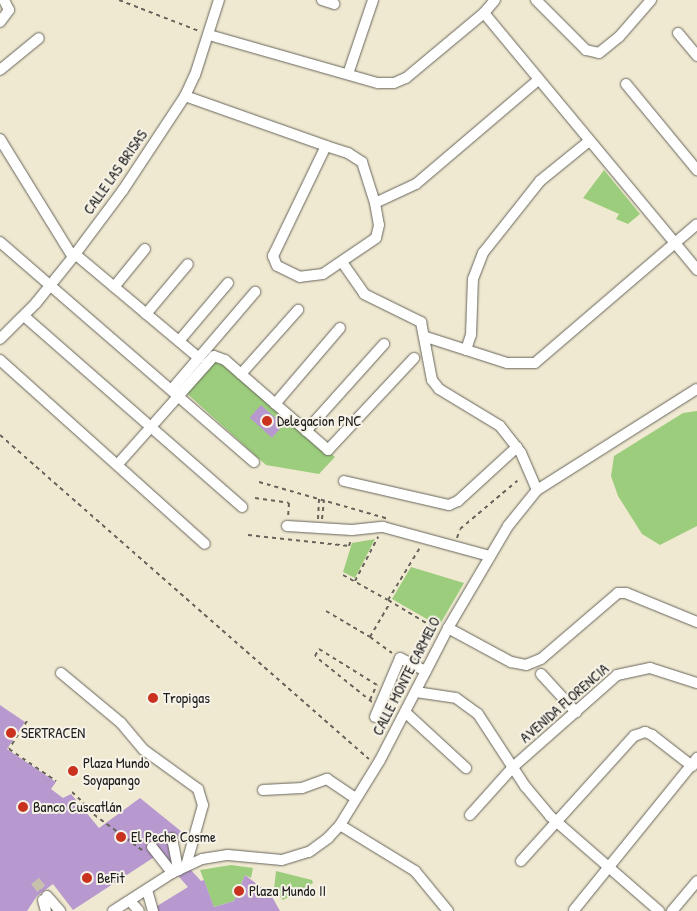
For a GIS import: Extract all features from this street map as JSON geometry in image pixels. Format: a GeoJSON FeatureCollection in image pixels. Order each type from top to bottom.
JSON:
{"type":"FeatureCollection","features":[{"type":"Feature","properties":{"kind":"street"},"geometry":{"type":"LineString","coordinates":[[0,22],[9,10],[4,0]]}},
{"type":"Feature","properties":{"kind":"street","name":"CALLE LAS BRISAS"},"geometry":{"type":"LineString","coordinates":[[0,339],[50,287],[74,256],[123,190],[185,96],[209,34],[219,0]]}},
{"type":"Feature","properties":{"kind":"street"},"geometry":{"type":"LineString","coordinates":[[322,0],[334,4]]}},
{"type":"Feature","properties":{"kind":"street"},"geometry":{"type":"LineString","coordinates":[[348,74],[373,0]]}},
{"type":"Feature","properties":{"kind":"street"},"geometry":{"type":"LineString","coordinates":[[209,34],[378,84],[400,82],[484,14],[495,0]]}},
{"type":"Feature","properties":{"kind":"street"},"geometry":{"type":"LineString","coordinates":[[536,0],[586,50],[599,53],[619,37],[651,0]]}},
{"type":"Feature","properties":{"kind":"street"},"geometry":{"type":"LineString","coordinates":[[484,14],[673,245],[697,270]]}},
{"type":"Feature","properties":{"kind":"street"},"geometry":{"type":"LineString","coordinates":[[678,33],[697,56]]}},
{"type":"Feature","properties":{"kind":"street"},"geometry":{"type":"LineString","coordinates":[[0,70],[39,38]]}},
{"type":"Feature","properties":{"kind":"street"},"geometry":{"type":"LineString","coordinates":[[375,203],[403,193],[416,184],[538,80]]}},
{"type":"Feature","properties":{"kind":"street"},"geometry":{"type":"LineString","coordinates":[[626,84],[697,170]]}},
{"type":"Feature","properties":{"kind":"street"},"geometry":{"type":"LineString","coordinates":[[185,96],[326,146],[362,162],[375,203],[378,225],[376,238],[342,262],[307,278],[283,270],[273,256],[326,146]]}},
{"type":"Feature","properties":{"kind":"street"},"geometry":{"type":"LineString","coordinates":[[0,139],[74,256],[199,358]]}},
{"type":"Feature","properties":{"kind":"street"},"geometry":{"type":"LineString","coordinates":[[466,350],[471,335],[473,279],[483,253],[552,169],[588,142]]}},
{"type":"Feature","properties":{"kind":"street"},"geometry":{"type":"LineString","coordinates":[[426,337],[518,365],[535,363],[697,224]]}},
{"type":"Feature","properties":{"kind":"street"},"geometry":{"type":"LineString","coordinates":[[0,242],[254,462]]}},
{"type":"Feature","properties":{"kind":"street"},"geometry":{"type":"LineString","coordinates":[[114,287],[145,249]]}},
{"type":"Feature","properties":{"kind":"street"},"geometry":{"type":"LineString","coordinates":[[342,262],[364,294],[415,317],[421,322],[426,337],[429,372],[439,389],[500,426],[517,447],[536,490]]}},
{"type":"Feature","properties":{"kind":"street"},"geometry":{"type":"LineString","coordinates":[[146,314],[188,264]]}},
{"type":"Feature","properties":{"kind":"street"},"geometry":{"type":"LineString","coordinates":[[179,341],[228,283]]}},
{"type":"Feature","properties":{"kind":"street"},"geometry":{"type":"LineString","coordinates":[[118,464],[151,426],[199,358],[255,292]]}},
{"type":"Feature","properties":{"kind":"street"},"geometry":{"type":"LineString","coordinates":[[242,374],[298,310]]}},
{"type":"Feature","properties":{"kind":"street"},"geometry":{"type":"LineString","coordinates":[[24,316],[242,507]]}},
{"type":"Feature","properties":{"kind":"street"},"geometry":{"type":"LineString","coordinates":[[275,404],[340,328]]}},
{"type":"Feature","properties":{"kind":"street"},"geometry":{"type":"LineString","coordinates":[[306,431],[384,344]]}},
{"type":"Feature","properties":{"kind":"street"},"geometry":{"type":"LineString","coordinates":[[175,392],[214,356],[222,357],[328,450],[414,358]]}},
{"type":"Feature","properties":{"kind":"street"},"geometry":{"type":"LineString","coordinates":[[0,360],[205,544]]}},
{"type":"Feature","properties":{"kind":"street","name":"CALLE MONTE CARMELO"},"geometry":{"type":"LineString","coordinates":[[114,911],[179,869],[228,855],[267,861],[296,857],[328,838],[340,825],[376,766],[416,692],[422,670],[490,556],[508,526],[536,490],[697,389]]}},
{"type":"Feature","properties":{"kind":"street"},"geometry":{"type":"LineString","coordinates":[[344,482],[449,505],[458,501],[517,447]]}},
{"type":"Feature","properties":{"kind":"street"},"geometry":{"type":"LineString","coordinates":[[287,526],[352,530],[383,527],[454,544],[490,556]]}},
{"type":"Feature","properties":{"kind":"street"},"geometry":{"type":"LineString","coordinates":[[448,628],[511,662],[526,665],[542,659],[618,593],[626,593],[697,622]]}},
{"type":"Feature","properties":{"kind":"street"},"geometry":{"type":"LineString","coordinates":[[375,718],[400,658],[422,670]]}},
{"type":"Feature","properties":{"kind":"street","name":"AVENIDA FLORENCIA"},"geometry":{"type":"LineString","coordinates":[[470,815],[512,767],[617,675],[627,671],[650,668],[697,683]]}},
{"type":"Feature","properties":{"kind":"street"},"geometry":{"type":"LineString","coordinates":[[60,673],[121,723],[144,750],[198,790],[203,805],[179,869]]}},
{"type":"Feature","properties":{"kind":"street"},"geometry":{"type":"LineString","coordinates":[[541,674],[576,712]]}},
{"type":"Feature","properties":{"kind":"street"},"geometry":{"type":"LineString","coordinates":[[416,692],[456,698],[468,704],[478,714],[525,786],[558,823],[658,911]]}},
{"type":"Feature","properties":{"kind":"street"},"geometry":{"type":"LineString","coordinates":[[405,712],[466,768]]}},
{"type":"Feature","properties":{"kind":"street"},"geometry":{"type":"LineString","coordinates":[[521,861],[639,733],[652,734],[694,762],[574,910]]}},
{"type":"Feature","properties":{"kind":"street"},"geometry":{"type":"LineString","coordinates":[[263,790],[302,788],[327,779],[356,798]]}},
{"type":"Feature","properties":{"kind":"street"},"geometry":{"type":"LineString","coordinates":[[340,825],[415,871],[448,911]]}},
{"type":"Feature","properties":{"kind":"street"},"geometry":{"type":"LineString","coordinates":[[172,838],[179,869]]}},
{"type":"Feature","properties":{"kind":"street"},"geometry":{"type":"LineString","coordinates":[[148,849],[179,869]]}},
{"type":"Feature","properties":{"kind":"street"},"geometry":{"type":"LineString","coordinates":[[672,911],[697,880]]}},
{"type":"Feature","properties":{"kind":"street"},"geometry":{"type":"LineString","coordinates":[[147,890],[153,911]]}},
{"type":"Feature","properties":{"kind":"street"},"geometry":{"type":"LineString","coordinates":[[46,911],[45,898],[60,911]]}},
{"type":"Feature","properties":{"kind":"street"},"geometry":{"type":"LineString","coordinates":[[130,900],[140,911]]}},
{"type":"Feature","properties":{"kind":"path"},"geometry":{"type":"LineString","coordinates":[[119,0],[209,34]]}},
{"type":"Feature","properties":{"kind":"path"},"geometry":{"type":"LineString","coordinates":[[0,435],[376,766]]}},
{"type":"Feature","properties":{"kind":"path"},"geometry":{"type":"LineString","coordinates":[[454,544],[460,529],[517,481]]}},
{"type":"Feature","properties":{"kind":"path"},"geometry":{"type":"LineString","coordinates":[[258,482],[385,516]]}},
{"type":"Feature","properties":{"kind":"path"},"geometry":{"type":"LineString","coordinates":[[255,498],[289,503],[285,539]]}},
{"type":"Feature","properties":{"kind":"path"},"geometry":{"type":"LineString","coordinates":[[319,498],[320,520],[324,500]]}},
{"type":"Feature","properties":{"kind":"path"},"geometry":{"type":"LineString","coordinates":[[355,581],[383,527]]}},
{"type":"Feature","properties":{"kind":"path"},"geometry":{"type":"LineString","coordinates":[[248,535],[349,546],[352,530]]}},
{"type":"Feature","properties":{"kind":"path"},"geometry":{"type":"LineString","coordinates":[[370,637],[389,600],[426,538]]}},
{"type":"Feature","properties":{"kind":"path"},"geometry":{"type":"LineString","coordinates":[[343,575],[433,627],[418,657],[422,663],[422,670]]}},
{"type":"Feature","properties":{"kind":"path"},"geometry":{"type":"LineString","coordinates":[[326,611],[370,637],[400,658]]}},
{"type":"Feature","properties":{"kind":"path"},"geometry":{"type":"LineString","coordinates":[[377,685],[319,649],[315,656],[379,707]]}},
{"type":"Feature","properties":{"kind":"path"},"geometry":{"type":"LineString","coordinates":[[27,721],[8,749],[56,781]]}},
{"type":"Feature","properties":{"kind":"path"},"geometry":{"type":"LineString","coordinates":[[72,792],[84,803],[81,805],[148,849]]}},
{"type":"Feature","properties":{"kind":"green space"},"geometry":{"type":"Polygon","coordinates":[[[604,170],[640,214],[628,224],[616,219],[619,214],[583,198],[604,170]]]}},
{"type":"Feature","properties":{"kind":"green space"},"geometry":{"type":"Polygon","coordinates":[[[211,359],[227,361],[335,457],[319,474],[266,465],[183,390],[211,359]]]}},
{"type":"Feature","properties":{"kind":"green space"},"geometry":{"type":"Polygon","coordinates":[[[697,411],[697,526],[660,545],[642,534],[618,496],[611,476],[614,456],[683,413],[697,411]]]}},
{"type":"Feature","properties":{"kind":"green space"},"geometry":{"type":"Polygon","coordinates":[[[375,539],[355,578],[343,572],[352,543],[375,539]]]}},
{"type":"Feature","properties":{"kind":"green space"},"geometry":{"type":"Polygon","coordinates":[[[411,567],[464,583],[439,626],[392,599],[411,567]]]}},
{"type":"Feature","properties":{"kind":"green space"},"geometry":{"type":"Polygon","coordinates":[[[231,865],[253,868],[251,878],[245,875],[234,901],[214,907],[200,870],[231,865]]]}},
{"type":"Feature","properties":{"kind":"green space"},"geometry":{"type":"Polygon","coordinates":[[[276,871],[312,880],[313,883],[283,900],[274,889],[276,871]]]}},
{"type":"Feature","properties":{"kind":"building","name":"Delegacion PNC"},"geometry":{"type":"Polygon","coordinates":[[[261,405],[283,425],[272,438],[250,418],[261,405]]]}},
{"type":"Feature","properties":{"kind":"building"},"geometry":{"type":"Polygon","coordinates":[[[0,705],[25,722],[7,749],[56,782],[51,789],[63,798],[71,794],[99,828],[140,798],[182,832],[170,847],[201,881],[204,880],[214,907],[234,901],[245,875],[271,895],[280,911],[149,911],[188,887],[159,854],[73,910],[53,884],[37,896],[27,911],[0,911],[0,705]]]}},
{"type":"Feature","properties":{"kind":"tunnel"},"geometry":{"type":"LineString","coordinates":[[35,881],[47,896]]}},
{"type":"Feature","properties":{"kind":"place","name":"Delegacion PNC"},"geometry":{"type":"Point","coordinates":[267,421]}},
{"type":"Feature","properties":{"kind":"place","name":"Tropigas"},"geometry":{"type":"Point","coordinates":[153,698]}},
{"type":"Feature","properties":{"kind":"place","name":"SERTRACEN"},"geometry":{"type":"Point","coordinates":[11,733]}},
{"type":"Feature","properties":{"kind":"place","name":"Plaza Mundo Soyapango"},"geometry":{"type":"Point","coordinates":[73,771]}},
{"type":"Feature","properties":{"kind":"place","name":"Banco Cuscatlán"},"geometry":{"type":"Point","coordinates":[23,807]}},
{"type":"Feature","properties":{"kind":"place","name":"El Peche Cosme"},"geometry":{"type":"Point","coordinates":[121,837]}},
{"type":"Feature","properties":{"kind":"place","name":"BeFit"},"geometry":{"type":"Point","coordinates":[87,878]}},
{"type":"Feature","properties":{"kind":"place","name":"Plaza Mundo II"},"geometry":{"type":"Point","coordinates":[239,891]}}]}
